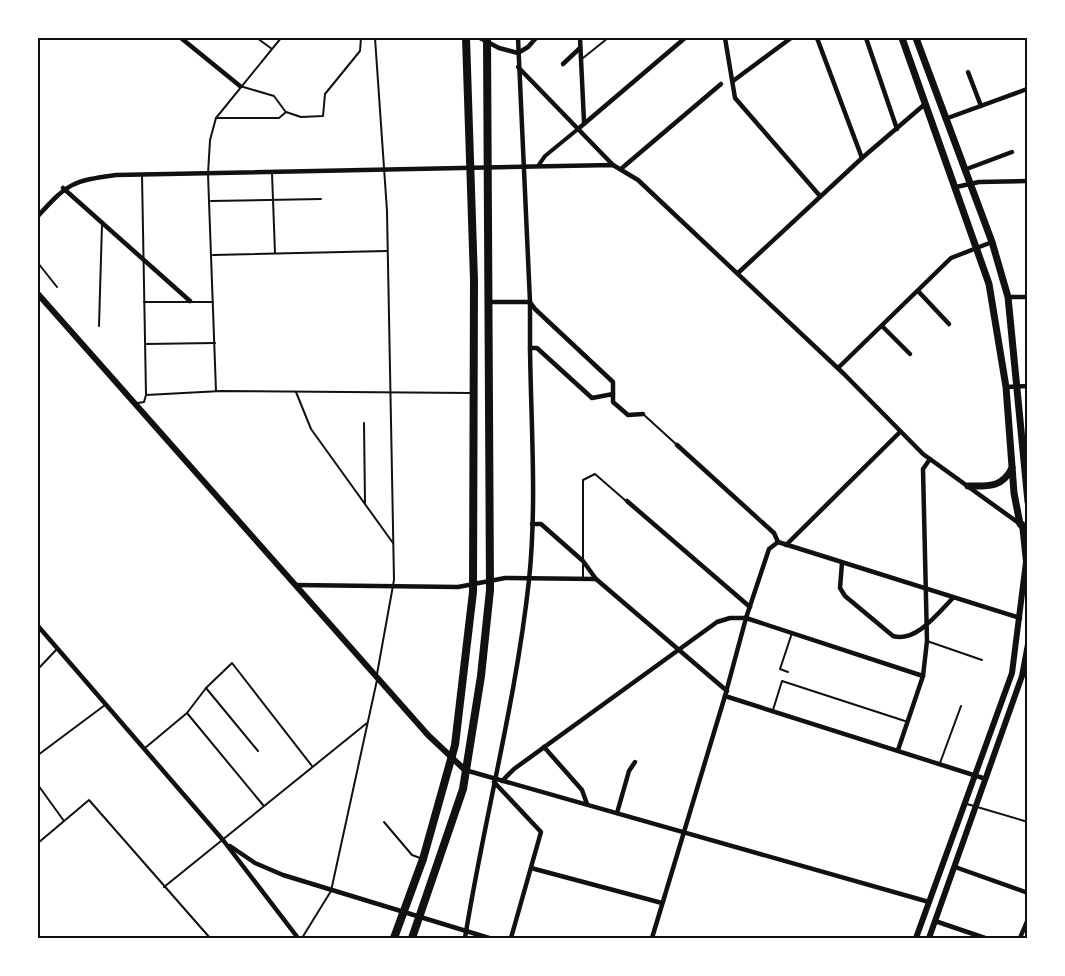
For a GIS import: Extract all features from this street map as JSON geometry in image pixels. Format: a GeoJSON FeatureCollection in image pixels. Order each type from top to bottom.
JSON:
{"type":"FeatureCollection","features":[{"type":"Feature","properties":{"kind":"main road"},"geometry":{"type":"LineString","coordinates":[[394,939],[423,859],[452,759],[466,671],[474,583],[474,280],[466,38]]}},
{"type":"Feature","properties":{"kind":"main road"},"geometry":{"type":"LineString","coordinates":[[902,38],[978,246],[993,303],[1006,387],[1014,493],[1028,531]]}},
{"type":"Feature","properties":{"kind":"main road"},"geometry":{"type":"LineString","coordinates":[[916,38],[992,242],[1008,297],[1028,502]]}},
{"type":"Feature","properties":{"kind":"main road"},"geometry":{"type":"LineString","coordinates":[[412,939],[463,789],[481,676],[490,580],[485,39]]}},
{"type":"Feature","properties":{"kind":"main road"},"geometry":{"type":"LineString","coordinates":[[968,486],[999,484],[1006,480],[1013,466]]}},
{"type":"Feature","properties":{"kind":"street"},"geometry":{"type":"LineString","coordinates":[[181,38],[240,86]]}},
{"type":"Feature","properties":{"kind":"street"},"geometry":{"type":"LineString","coordinates":[[466,935],[520,648],[530,578],[532,524],[530,302],[518,38]]}},
{"type":"Feature","properties":{"kind":"street"},"geometry":{"type":"LineString","coordinates":[[485,39],[499,48],[518,53],[536,38]]}},
{"type":"Feature","properties":{"kind":"street"},"geometry":{"type":"LineString","coordinates":[[580,38],[584,122]]}},
{"type":"Feature","properties":{"kind":"street"},"geometry":{"type":"LineString","coordinates":[[538,166],[545,156],[584,122],[685,38]]}},
{"type":"Feature","properties":{"kind":"street"},"geometry":{"type":"LineString","coordinates":[[725,38],[735,98],[820,196]]}},
{"type":"Feature","properties":{"kind":"street"},"geometry":{"type":"LineString","coordinates":[[733,81],[791,38]]}},
{"type":"Feature","properties":{"kind":"street"},"geometry":{"type":"LineString","coordinates":[[817,38],[862,158]]}},
{"type":"Feature","properties":{"kind":"street"},"geometry":{"type":"LineString","coordinates":[[866,38],[897,129]]}},
{"type":"Feature","properties":{"kind":"street"},"geometry":{"type":"LineString","coordinates":[[563,64],[580,48]]}},
{"type":"Feature","properties":{"kind":"street"},"geometry":{"type":"LineString","coordinates":[[518,67],[613,165]]}},
{"type":"Feature","properties":{"kind":"street"},"geometry":{"type":"LineString","coordinates":[[968,72],[981,106]]}},
{"type":"Feature","properties":{"kind":"street"},"geometry":{"type":"LineString","coordinates":[[622,168],[721,84]]}},
{"type":"Feature","properties":{"kind":"street"},"geometry":{"type":"LineString","coordinates":[[945,119],[1027,89]]}},
{"type":"Feature","properties":{"kind":"street"},"geometry":{"type":"LineString","coordinates":[[738,273],[862,158],[925,104]]}},
{"type":"Feature","properties":{"kind":"street"},"geometry":{"type":"LineString","coordinates":[[964,170],[1012,152]]}},
{"type":"Feature","properties":{"kind":"street"},"geometry":{"type":"LineString","coordinates":[[38,216],[63,188],[79,180],[142,175],[613,165],[622,168],[638,180],[838,368],[900,432],[930,459],[1024,525],[1026,562],[1012,673],[916,939]]}},
{"type":"Feature","properties":{"kind":"street"},"geometry":{"type":"LineString","coordinates":[[956,187],[970,184],[1028,181]]}},
{"type":"Feature","properties":{"kind":"street"},"geometry":{"type":"LineString","coordinates":[[63,188],[190,301]]}},
{"type":"Feature","properties":{"kind":"street"},"geometry":{"type":"LineString","coordinates":[[838,368],[951,258],[992,242]]}},
{"type":"Feature","properties":{"kind":"street"},"geometry":{"type":"LineString","coordinates":[[918,291],[949,324]]}},
{"type":"Feature","properties":{"kind":"street"},"geometry":{"type":"LineString","coordinates":[[38,294],[377,678],[465,770],[929,902]]}},
{"type":"Feature","properties":{"kind":"street"},"geometry":{"type":"LineString","coordinates":[[1008,297],[1028,297]]}},
{"type":"Feature","properties":{"kind":"street"},"geometry":{"type":"LineString","coordinates":[[488,302],[530,302]]}},
{"type":"Feature","properties":{"kind":"street"},"geometry":{"type":"LineString","coordinates":[[530,302],[613,382],[613,402],[628,415],[643,414]]}},
{"type":"Feature","properties":{"kind":"street"},"geometry":{"type":"LineString","coordinates":[[882,326],[910,354]]}},
{"type":"Feature","properties":{"kind":"street"},"geometry":{"type":"LineString","coordinates":[[530,348],[537,348],[592,398],[613,394]]}},
{"type":"Feature","properties":{"kind":"street"},"geometry":{"type":"LineString","coordinates":[[1006,387],[1028,386]]}},
{"type":"Feature","properties":{"kind":"street"},"geometry":{"type":"LineString","coordinates":[[786,545],[900,432]]}},
{"type":"Feature","properties":{"kind":"street"},"geometry":{"type":"LineString","coordinates":[[677,445],[774,533],[777,542]]}},
{"type":"Feature","properties":{"kind":"street"},"geometry":{"type":"LineString","coordinates":[[898,750],[923,676],[927,641],[923,469],[930,459]]}},
{"type":"Feature","properties":{"kind":"street"},"geometry":{"type":"LineString","coordinates":[[627,501],[750,607]]}},
{"type":"Feature","properties":{"kind":"street"},"geometry":{"type":"LineString","coordinates":[[532,524],[541,524],[583,561],[596,579],[679,650],[726,694],[772,711],[986,779]]}},
{"type":"Feature","properties":{"kind":"street"},"geometry":{"type":"LineString","coordinates":[[777,542],[1020,618]]}},
{"type":"Feature","properties":{"kind":"street"},"geometry":{"type":"LineString","coordinates":[[652,939],[726,694],[746,618],[769,549],[777,542]]}},
{"type":"Feature","properties":{"kind":"street"},"geometry":{"type":"LineString","coordinates":[[842,562],[840,588],[845,596],[893,636],[908,636],[928,623],[954,598]]}},
{"type":"Feature","properties":{"kind":"street"},"geometry":{"type":"LineString","coordinates":[[295,585],[459,587],[490,580],[596,579]]}},
{"type":"Feature","properties":{"kind":"street"},"geometry":{"type":"LineString","coordinates":[[502,781],[544,747],[717,622],[730,618],[746,618],[923,676]]}},
{"type":"Feature","properties":{"kind":"street"},"geometry":{"type":"LineString","coordinates":[[38,626],[223,840],[300,939]]}},
{"type":"Feature","properties":{"kind":"street"},"geometry":{"type":"LineString","coordinates":[[929,939],[1026,670],[1028,644]]}},
{"type":"Feature","properties":{"kind":"street"},"geometry":{"type":"LineString","coordinates":[[544,747],[582,790],[587,804]]}},
{"type":"Feature","properties":{"kind":"street"},"geometry":{"type":"LineString","coordinates":[[616,813],[629,771],[635,762]]}},
{"type":"Feature","properties":{"kind":"street"},"geometry":{"type":"LineString","coordinates":[[494,780],[540,832],[511,939]]}},
{"type":"Feature","properties":{"kind":"street"},"geometry":{"type":"LineString","coordinates":[[223,840],[266,869],[466,935],[489,939]]}},
{"type":"Feature","properties":{"kind":"street"},"geometry":{"type":"LineString","coordinates":[[955,867],[1028,893]]}},
{"type":"Feature","properties":{"kind":"street"},"geometry":{"type":"LineString","coordinates":[[531,868],[662,903]]}},
{"type":"Feature","properties":{"kind":"street"},"geometry":{"type":"LineString","coordinates":[[1020,939],[1028,919]]}},
{"type":"Feature","properties":{"kind":"street"},"geometry":{"type":"LineString","coordinates":[[935,921],[985,939]]}},
{"type":"Feature","properties":{"kind":"lane"},"geometry":{"type":"LineString","coordinates":[[257,38],[272,49]]}},
{"type":"Feature","properties":{"kind":"lane"},"geometry":{"type":"LineString","coordinates":[[216,391],[213,255],[208,174],[210,140],[216,118],[280,38]]}},
{"type":"Feature","properties":{"kind":"lane"},"geometry":{"type":"LineString","coordinates":[[240,86],[274,96],[286,112],[301,117],[323,116],[325,94],[360,51],[361,38]]}},
{"type":"Feature","properties":{"kind":"lane"},"geometry":{"type":"LineString","coordinates":[[300,939],[331,891],[377,678],[376,666],[394,586],[392,394],[385,170],[375,38]]}},
{"type":"Feature","properties":{"kind":"lane"},"geometry":{"type":"LineString","coordinates":[[580,60],[608,38]]}},
{"type":"Feature","properties":{"kind":"lane"},"geometry":{"type":"LineString","coordinates":[[216,118],[279,118],[286,112]]}},
{"type":"Feature","properties":{"kind":"lane"},"geometry":{"type":"LineString","coordinates":[[272,173],[275,253]]}},
{"type":"Feature","properties":{"kind":"lane"},"geometry":{"type":"LineString","coordinates":[[134,404],[144,402],[146,394],[142,175]]}},
{"type":"Feature","properties":{"kind":"lane"},"geometry":{"type":"LineString","coordinates":[[211,201],[321,199]]}},
{"type":"Feature","properties":{"kind":"lane"},"geometry":{"type":"LineString","coordinates":[[99,326],[102,224]]}},
{"type":"Feature","properties":{"kind":"lane"},"geometry":{"type":"LineString","coordinates":[[38,229],[38,264],[57,287]]}},
{"type":"Feature","properties":{"kind":"lane"},"geometry":{"type":"LineString","coordinates":[[213,255],[387,251]]}},
{"type":"Feature","properties":{"kind":"lane"},"geometry":{"type":"LineString","coordinates":[[144,302],[213,302]]}},
{"type":"Feature","properties":{"kind":"lane"},"geometry":{"type":"LineString","coordinates":[[145,344],[215,343]]}},
{"type":"Feature","properties":{"kind":"lane"},"geometry":{"type":"LineString","coordinates":[[146,394],[216,391],[474,393]]}},
{"type":"Feature","properties":{"kind":"lane"},"geometry":{"type":"LineString","coordinates":[[296,392],[311,429],[393,543]]}},
{"type":"Feature","properties":{"kind":"lane"},"geometry":{"type":"LineString","coordinates":[[643,414],[677,445]]}},
{"type":"Feature","properties":{"kind":"lane"},"geometry":{"type":"LineString","coordinates":[[364,423],[365,503]]}},
{"type":"Feature","properties":{"kind":"lane"},"geometry":{"type":"LineString","coordinates":[[584,579],[584,480],[595,474],[627,501]]}},
{"type":"Feature","properties":{"kind":"lane"},"geometry":{"type":"LineString","coordinates":[[788,672],[780,669],[792,633]]}},
{"type":"Feature","properties":{"kind":"lane"},"geometry":{"type":"LineString","coordinates":[[927,641],[982,660]]}},
{"type":"Feature","properties":{"kind":"lane"},"geometry":{"type":"LineString","coordinates":[[38,669],[57,649]]}},
{"type":"Feature","properties":{"kind":"lane"},"geometry":{"type":"LineString","coordinates":[[143,750],[187,712],[206,688],[232,663],[313,767]]}},
{"type":"Feature","properties":{"kind":"lane"},"geometry":{"type":"LineString","coordinates":[[772,711],[782,681],[908,722]]}},
{"type":"Feature","properties":{"kind":"lane"},"geometry":{"type":"LineString","coordinates":[[206,688],[258,751]]}},
{"type":"Feature","properties":{"kind":"lane"},"geometry":{"type":"LineString","coordinates":[[38,755],[105,705]]}},
{"type":"Feature","properties":{"kind":"lane"},"geometry":{"type":"LineString","coordinates":[[940,763],[961,706]]}},
{"type":"Feature","properties":{"kind":"lane"},"geometry":{"type":"LineString","coordinates":[[187,712],[263,805]]}},
{"type":"Feature","properties":{"kind":"lane"},"geometry":{"type":"LineString","coordinates":[[164,887],[367,723]]}},
{"type":"Feature","properties":{"kind":"lane"},"geometry":{"type":"LineString","coordinates":[[38,785],[64,821]]}},
{"type":"Feature","properties":{"kind":"lane"},"geometry":{"type":"LineString","coordinates":[[38,843],[89,800],[210,939]]}},
{"type":"Feature","properties":{"kind":"lane"},"geometry":{"type":"LineString","coordinates":[[965,804],[1028,822]]}},
{"type":"Feature","properties":{"kind":"lane"},"geometry":{"type":"LineString","coordinates":[[384,822],[412,855],[423,859]]}}]}
